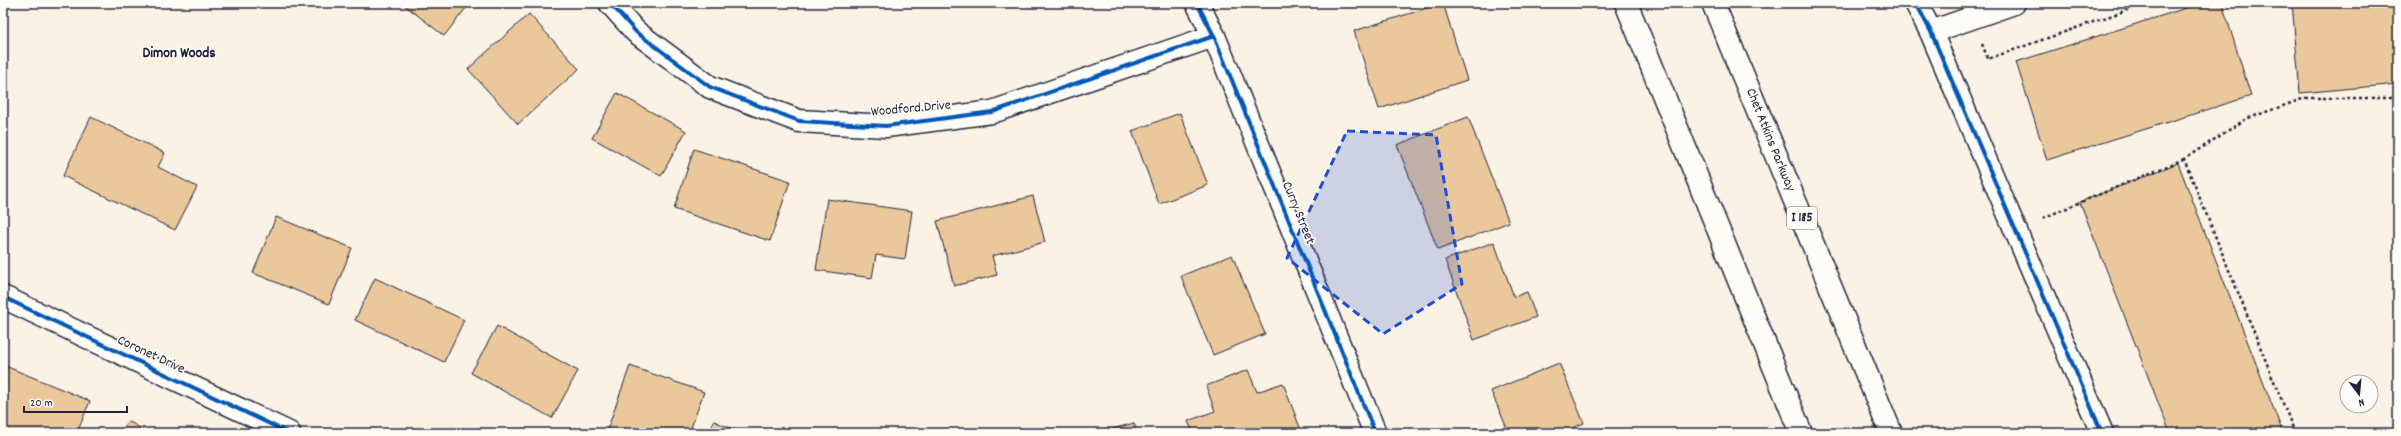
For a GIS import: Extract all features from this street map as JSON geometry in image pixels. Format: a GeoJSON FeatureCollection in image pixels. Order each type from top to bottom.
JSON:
{"type":"FeatureCollection","features":[{"type":"Feature","properties":{"kind":"main road","name":"Woodford Drive"},"geometry":{"type":"LineString","coordinates":[[610,3],[636,32],[710,87],[799,121],[846,124],[886,126],[992,112],[1214,36]]}},
{"type":"Feature","properties":{"kind":"main road","name":"Curry Street"},"geometry":{"type":"LineString","coordinates":[[1197,3],[1214,36],[1375,433]]}},
{"type":"Feature","properties":{"kind":"main road"},"geometry":{"type":"LineString","coordinates":[[1626,3],[1801,433]]}},
{"type":"Feature","properties":{"kind":"main road","name":"Chet Atkins Parkway"},"geometry":{"type":"LineString","coordinates":[[1714,3],[1891,433]]}},
{"type":"Feature","properties":{"kind":"main road"},"geometry":{"type":"LineString","coordinates":[[1916,3],[1931,32],[2102,433]]}},
{"type":"Feature","properties":{"kind":"main road"},"geometry":{"type":"LineString","coordinates":[[1931,32],[2014,3]]}},
{"type":"Feature","properties":{"kind":"main road","name":"Coronet Drive"},"geometry":{"type":"LineString","coordinates":[[3,297],[289,433]]}},
{"type":"Feature","properties":{"kind":"path"},"geometry":{"type":"LineString","coordinates":[[1971,18],[1988,59],[2148,3]]}},
{"type":"Feature","properties":{"kind":"path"},"geometry":{"type":"LineString","coordinates":[[2016,230],[2129,180],[2184,159],[2246,119],[2305,98],[2398,98]]}},
{"type":"Feature","properties":{"kind":"path"},"geometry":{"type":"LineString","coordinates":[[2184,159],[2296,433]]}},
{"type":"Feature","properties":{"kind":"highlighted area"},"geometry":{"type":"Polygon","coordinates":[[[1347,131],[1436,135],[1462,284],[1383,334],[1287,258],[1347,131]]]}},
{"type":"Feature","properties":{"kind":"building"},"geometry":{"type":"Polygon","coordinates":[[[402,3],[470,3],[444,36],[402,3]]]}},
{"type":"Feature","properties":{"kind":"building"},"geometry":{"type":"Polygon","coordinates":[[[1443,3],[1467,80],[1379,109],[1354,31],[1443,3]]]}},
{"type":"Feature","properties":{"kind":"building"},"geometry":{"type":"Polygon","coordinates":[[[2202,3],[2222,3],[2251,96],[2047,160],[2016,62],[2202,3]]]}},
{"type":"Feature","properties":{"kind":"building"},"geometry":{"type":"Polygon","coordinates":[[[2292,3],[2398,3],[2398,84],[2300,93],[2292,3]]]}},
{"type":"Feature","properties":{"kind":"building"},"geometry":{"type":"Polygon","coordinates":[[[529,14],[579,69],[518,124],[468,69],[529,14]]]}},
{"type":"Feature","properties":{"kind":"building"},"geometry":{"type":"Polygon","coordinates":[[[617,93],[686,131],[661,176],[592,138],[617,93]]]}},
{"type":"Feature","properties":{"kind":"building"},"geometry":{"type":"Polygon","coordinates":[[[1180,113],[1208,185],[1159,204],[1132,131],[1180,113]]]}},
{"type":"Feature","properties":{"kind":"building"},"geometry":{"type":"Polygon","coordinates":[[[91,117],[165,153],[158,167],[197,187],[175,230],[63,176],[91,117]]]}},
{"type":"Feature","properties":{"kind":"building"},"geometry":{"type":"Polygon","coordinates":[[[1468,117],[1509,222],[1438,250],[1397,145],[1468,117]]]}},
{"type":"Feature","properties":{"kind":"building"},"geometry":{"type":"Polygon","coordinates":[[[694,149],[790,181],[770,241],[674,209],[694,149]]]}},
{"type":"Feature","properties":{"kind":"building"},"geometry":{"type":"Polygon","coordinates":[[[2178,163],[2283,433],[2170,433],[2080,202],[2178,163]]]}},
{"type":"Feature","properties":{"kind":"building"},"geometry":{"type":"Polygon","coordinates":[[[1033,196],[1045,242],[992,256],[997,275],[954,286],[937,221],[1033,196]]]}},
{"type":"Feature","properties":{"kind":"building"},"geometry":{"type":"Polygon","coordinates":[[[827,199],[912,211],[905,259],[876,255],[872,278],[816,270],[827,199]]]}},
{"type":"Feature","properties":{"kind":"building"},"geometry":{"type":"Polygon","coordinates":[[[276,217],[352,248],[329,304],[253,273],[276,217]]]}},
{"type":"Feature","properties":{"kind":"building"},"geometry":{"type":"Polygon","coordinates":[[[1494,242],[1514,297],[1527,292],[1536,317],[1474,340],[1445,260],[1494,242]]]}},
{"type":"Feature","properties":{"kind":"building"},"geometry":{"type":"Polygon","coordinates":[[[1232,255],[1265,334],[1213,355],[1181,276],[1232,255]]]}},
{"type":"Feature","properties":{"kind":"building"},"geometry":{"type":"Polygon","coordinates":[[[375,278],[464,320],[444,362],[355,320],[375,278]]]}},
{"type":"Feature","properties":{"kind":"building"},"geometry":{"type":"Polygon","coordinates":[[[497,326],[578,371],[552,418],[471,373],[497,326]]]}},
{"type":"Feature","properties":{"kind":"building"},"geometry":{"type":"Polygon","coordinates":[[[1559,363],[1584,423],[1566,431],[1567,433],[1509,433],[1491,391],[1559,363]]]}},
{"type":"Feature","properties":{"kind":"building"},"geometry":{"type":"Polygon","coordinates":[[[3,365],[90,401],[77,433],[3,433],[6,420],[3,418],[3,365]]]}},
{"type":"Feature","properties":{"kind":"building"},"geometry":{"type":"Polygon","coordinates":[[[630,366],[704,392],[689,433],[606,433],[630,366]]]}},
{"type":"Feature","properties":{"kind":"building"},"geometry":{"type":"Polygon","coordinates":[[[1248,370],[1257,392],[1283,383],[1302,433],[1193,433],[1188,421],[1215,411],[1206,386],[1248,370]]]}},
{"type":"Feature","properties":{"kind":"building"},"geometry":{"type":"Polygon","coordinates":[[[128,421],[149,433],[121,433],[128,421]]]}},
{"type":"Feature","properties":{"kind":"building"},"geometry":{"type":"Polygon","coordinates":[[[714,421],[742,433],[709,433],[714,421]]]}},
{"type":"Feature","properties":{"kind":"building"},"geometry":{"type":"Polygon","coordinates":[[[1134,423],[1137,433],[1098,433],[1134,423]]]}},
{"type":"Feature","properties":{"kind":"cycle path"},"geometry":{"type":"LineString","coordinates":[[610,3],[636,32],[710,87],[799,121],[886,126],[992,112],[1214,36]]}},
{"type":"Feature","properties":{"kind":"cycle path"},"geometry":{"type":"LineString","coordinates":[[1197,3],[1214,36],[1375,433]]}},
{"type":"Feature","properties":{"kind":"cycle path"},"geometry":{"type":"LineString","coordinates":[[1916,3],[1931,32],[2102,433]]}},
{"type":"Feature","properties":{"kind":"cycle path"},"geometry":{"type":"LineString","coordinates":[[3,297],[289,433]]}},
{"type":"Feature","properties":{"kind":"district","name":"Dimon Woods"},"geometry":{"type":"Point","coordinates":[179,54]}}]}
